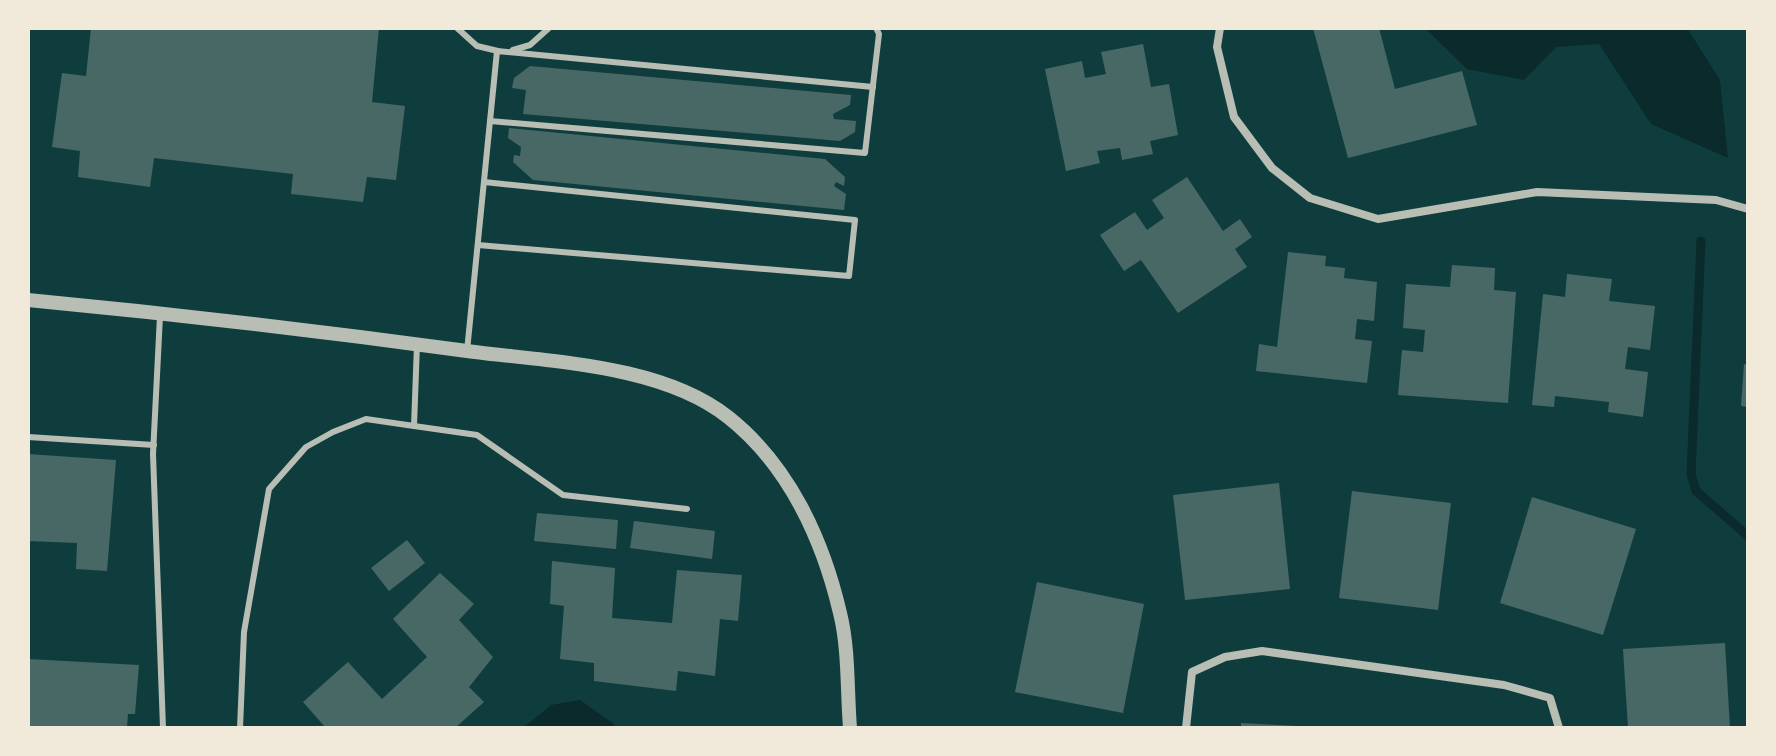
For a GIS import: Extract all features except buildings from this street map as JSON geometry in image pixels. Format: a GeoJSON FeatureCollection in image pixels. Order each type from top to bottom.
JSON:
{"type":"FeatureCollection","features":[{"type":"Feature","properties":{"kind":"street"},"geometry":{"type":"LineString","coordinates":[[1220,28],[1217,47],[1234,117],[1272,168],[1310,198],[1378,219],[1537,192],[1716,200],[1748,209]]}},
{"type":"Feature","properties":{"kind":"street"},"geometry":{"type":"LineString","coordinates":[[28,300],[161,313],[570,364],[679,387],[728,417],[786,481],[815,531],[841,616],[850,728]]}},
{"type":"Feature","properties":{"kind":"street"},"geometry":{"type":"LineString","coordinates":[[1186,728],[1192,672],[1225,657],[1262,651],[1504,685],[1550,698],[1559,728]]}},
{"type":"Feature","properties":{"kind":"lane"},"geometry":{"type":"LineString","coordinates":[[457,28],[477,46],[497,51],[873,87]]}},
{"type":"Feature","properties":{"kind":"lane"},"geometry":{"type":"LineString","coordinates":[[497,51],[530,45],[549,28]]}},
{"type":"Feature","properties":{"kind":"lane"},"geometry":{"type":"LineString","coordinates":[[490,121],[865,153],[879,34],[876,28]]}},
{"type":"Feature","properties":{"kind":"lane"},"geometry":{"type":"LineString","coordinates":[[467,351],[497,51]]}},
{"type":"Feature","properties":{"kind":"lane"},"geometry":{"type":"LineString","coordinates":[[478,245],[849,276],[855,220],[484,182]]}},
{"type":"Feature","properties":{"kind":"lane"},"geometry":{"type":"LineString","coordinates":[[161,313],[154,445],[163,728]]}},
{"type":"Feature","properties":{"kind":"lane"},"geometry":{"type":"LineString","coordinates":[[414,426],[417,344]]}},
{"type":"Feature","properties":{"kind":"lane"},"geometry":{"type":"LineString","coordinates":[[240,728],[244,632],[269,489],[306,447],[333,432],[366,419],[477,435],[563,495],[687,509]]}},
{"type":"Feature","properties":{"kind":"lane"},"geometry":{"type":"LineString","coordinates":[[28,437],[154,445]]}},
{"type":"Feature","properties":{"kind":"water"},"geometry":{"type":"Polygon","coordinates":[[[1425,28],[1687,28],[1720,80],[1728,158],[1651,124],[1599,44],[1556,47],[1524,80],[1467,69],[1425,28]]]}},
{"type":"Feature","properties":{"kind":"water"},"geometry":{"type":"Polygon","coordinates":[[[580,700],[614,724],[614,728],[523,728],[551,705],[580,700]]]}},
{"type":"Feature","properties":{"kind":"waterway"},"geometry":{"type":"LineString","coordinates":[[1701,241],[1691,474],[1696,491],[1748,536]]}}]}
